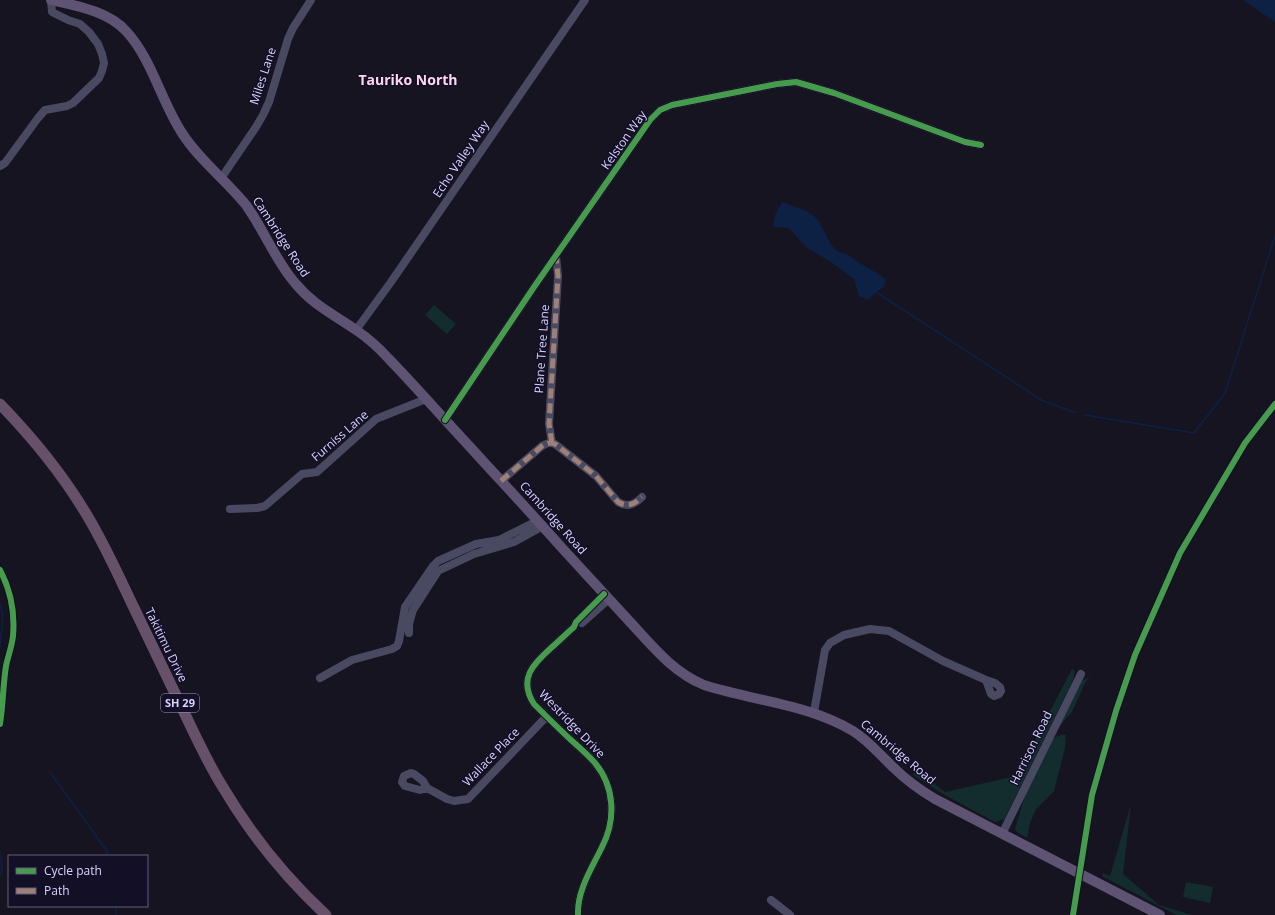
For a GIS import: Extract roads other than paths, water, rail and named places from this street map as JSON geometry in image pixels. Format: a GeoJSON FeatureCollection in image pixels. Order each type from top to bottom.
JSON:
{"type":"FeatureCollection","features":[{"type":"Feature","properties":{"kind":"highway","name":"Takitimu Drive"},"geometry":{"type":"LineString","coordinates":[[0,404],[43,452],[60,474],[88,516],[212,768],[238,812],[282,870],[326,915]]}},
{"type":"Feature","properties":{"kind":"main road","name":"Cambridge Road"},"geometry":{"type":"LineString","coordinates":[[51,0],[84,8],[104,16],[118,24],[126,31],[141,51],[182,134],[222,177],[251,212],[283,267],[295,284],[312,301],[356,330],[389,358],[606,597],[658,652],[676,668],[689,678],[714,688],[814,712],[835,721],[871,744],[894,768],[922,791],[1104,886],[1152,913]]}},
{"type":"Feature","properties":{"kind":"street"},"geometry":{"type":"LineString","coordinates":[[0,166],[5,163],[45,110],[62,108],[73,103],[99,78],[103,69],[104,63],[102,54],[92,35],[80,24],[52,12],[51,0]]}},
{"type":"Feature","properties":{"kind":"street","name":"Miles Lane"},"geometry":{"type":"LineString","coordinates":[[222,177],[263,115],[269,102],[288,39],[293,28],[311,0]]}},
{"type":"Feature","properties":{"kind":"street","name":"Echo Valley Way"},"geometry":{"type":"LineString","coordinates":[[356,330],[391,282],[585,0]]}},
{"type":"Feature","properties":{"kind":"street","name":"Kelston Way"},"geometry":{"type":"LineString","coordinates":[[445,420],[504,331],[655,114],[666,107],[777,84],[796,82],[834,93],[965,142],[981,145]]}},
{"type":"Feature","properties":{"kind":"street","name":"Plane Tree Lane"},"geometry":{"type":"LineString","coordinates":[[552,442],[549,424],[558,276],[556,256]]}},
{"type":"Feature","properties":{"kind":"street","name":"Furniss Lane"},"geometry":{"type":"LineString","coordinates":[[230,509],[257,508],[265,506],[302,474],[317,472],[376,419],[426,399]]}},
{"type":"Feature","properties":{"kind":"street"},"geometry":{"type":"LineString","coordinates":[[501,481],[542,446],[552,442],[596,476],[622,505],[627,506],[634,504],[642,497]]}},
{"type":"Feature","properties":{"kind":"street"},"geometry":{"type":"LineString","coordinates":[[409,632],[409,624],[413,610],[438,571],[474,554],[514,542],[540,523]]}},
{"type":"Feature","properties":{"kind":"street"},"geometry":{"type":"LineString","coordinates":[[320,678],[352,660],[392,649],[397,646],[402,632],[405,607],[430,570],[438,561],[476,544],[499,540],[540,523]]}},
{"type":"Feature","properties":{"kind":"street","name":"Westridge Drive"},"geometry":{"type":"LineString","coordinates":[[578,915],[579,902],[584,884],[609,831],[612,816],[610,794],[607,784],[596,764],[534,704],[530,698],[527,686],[529,673],[536,662],[574,627],[580,625],[606,597]]}},
{"type":"Feature","properties":{"kind":"street"},"geometry":{"type":"LineString","coordinates":[[814,712],[825,650],[830,643],[844,635],[870,629],[889,631],[943,661],[986,680]]}},
{"type":"Feature","properties":{"kind":"street","name":"Harrison Road"},"geometry":{"type":"LineString","coordinates":[[1002,834],[1081,674]]}},
{"type":"Feature","properties":{"kind":"street","name":"Wallace Place"},"geometry":{"type":"LineString","coordinates":[[427,788],[454,801],[468,799],[546,717]]}},
{"type":"Feature","properties":{"kind":"street"},"geometry":{"type":"LineString","coordinates":[[771,900],[790,915]]}},
{"type":"Feature","properties":{"kind":"water"},"geometry":{"type":"Polygon","coordinates":[[[1243,0],[1275,0],[1275,22],[1243,0]]]}},
{"type":"Feature","properties":{"kind":"water"},"geometry":{"type":"Polygon","coordinates":[[[782,202],[812,214],[835,249],[850,256],[886,280],[884,287],[868,300],[859,296],[854,279],[831,262],[807,248],[789,228],[773,227],[775,215],[782,202]]]}},
{"type":"Feature","properties":{"kind":"waterway"},"geometry":{"type":"LineString","coordinates":[[1085,415],[1194,433],[1225,393],[1275,236]]}},
{"type":"Feature","properties":{"kind":"waterway"},"geometry":{"type":"LineString","coordinates":[[876,292],[1043,401],[1076,413]]}},
{"type":"Feature","properties":{"kind":"waterway"},"geometry":{"type":"LineString","coordinates":[[0,604],[3,616],[0,647]]}},
{"type":"Feature","properties":{"kind":"waterway"},"geometry":{"type":"LineString","coordinates":[[50,772],[107,851],[107,855]]}},
{"type":"Feature","properties":{"kind":"waterway"},"geometry":{"type":"LineString","coordinates":[[0,853],[2,869],[0,875]]}},
{"type":"Feature","properties":{"kind":"waterway"},"geometry":{"type":"LineString","coordinates":[[116,907],[116,915]]}},
{"type":"Feature","properties":{"kind":"district","name":"Tauriko North"},"geometry":{"type":"Point","coordinates":[408,80]}}]}
